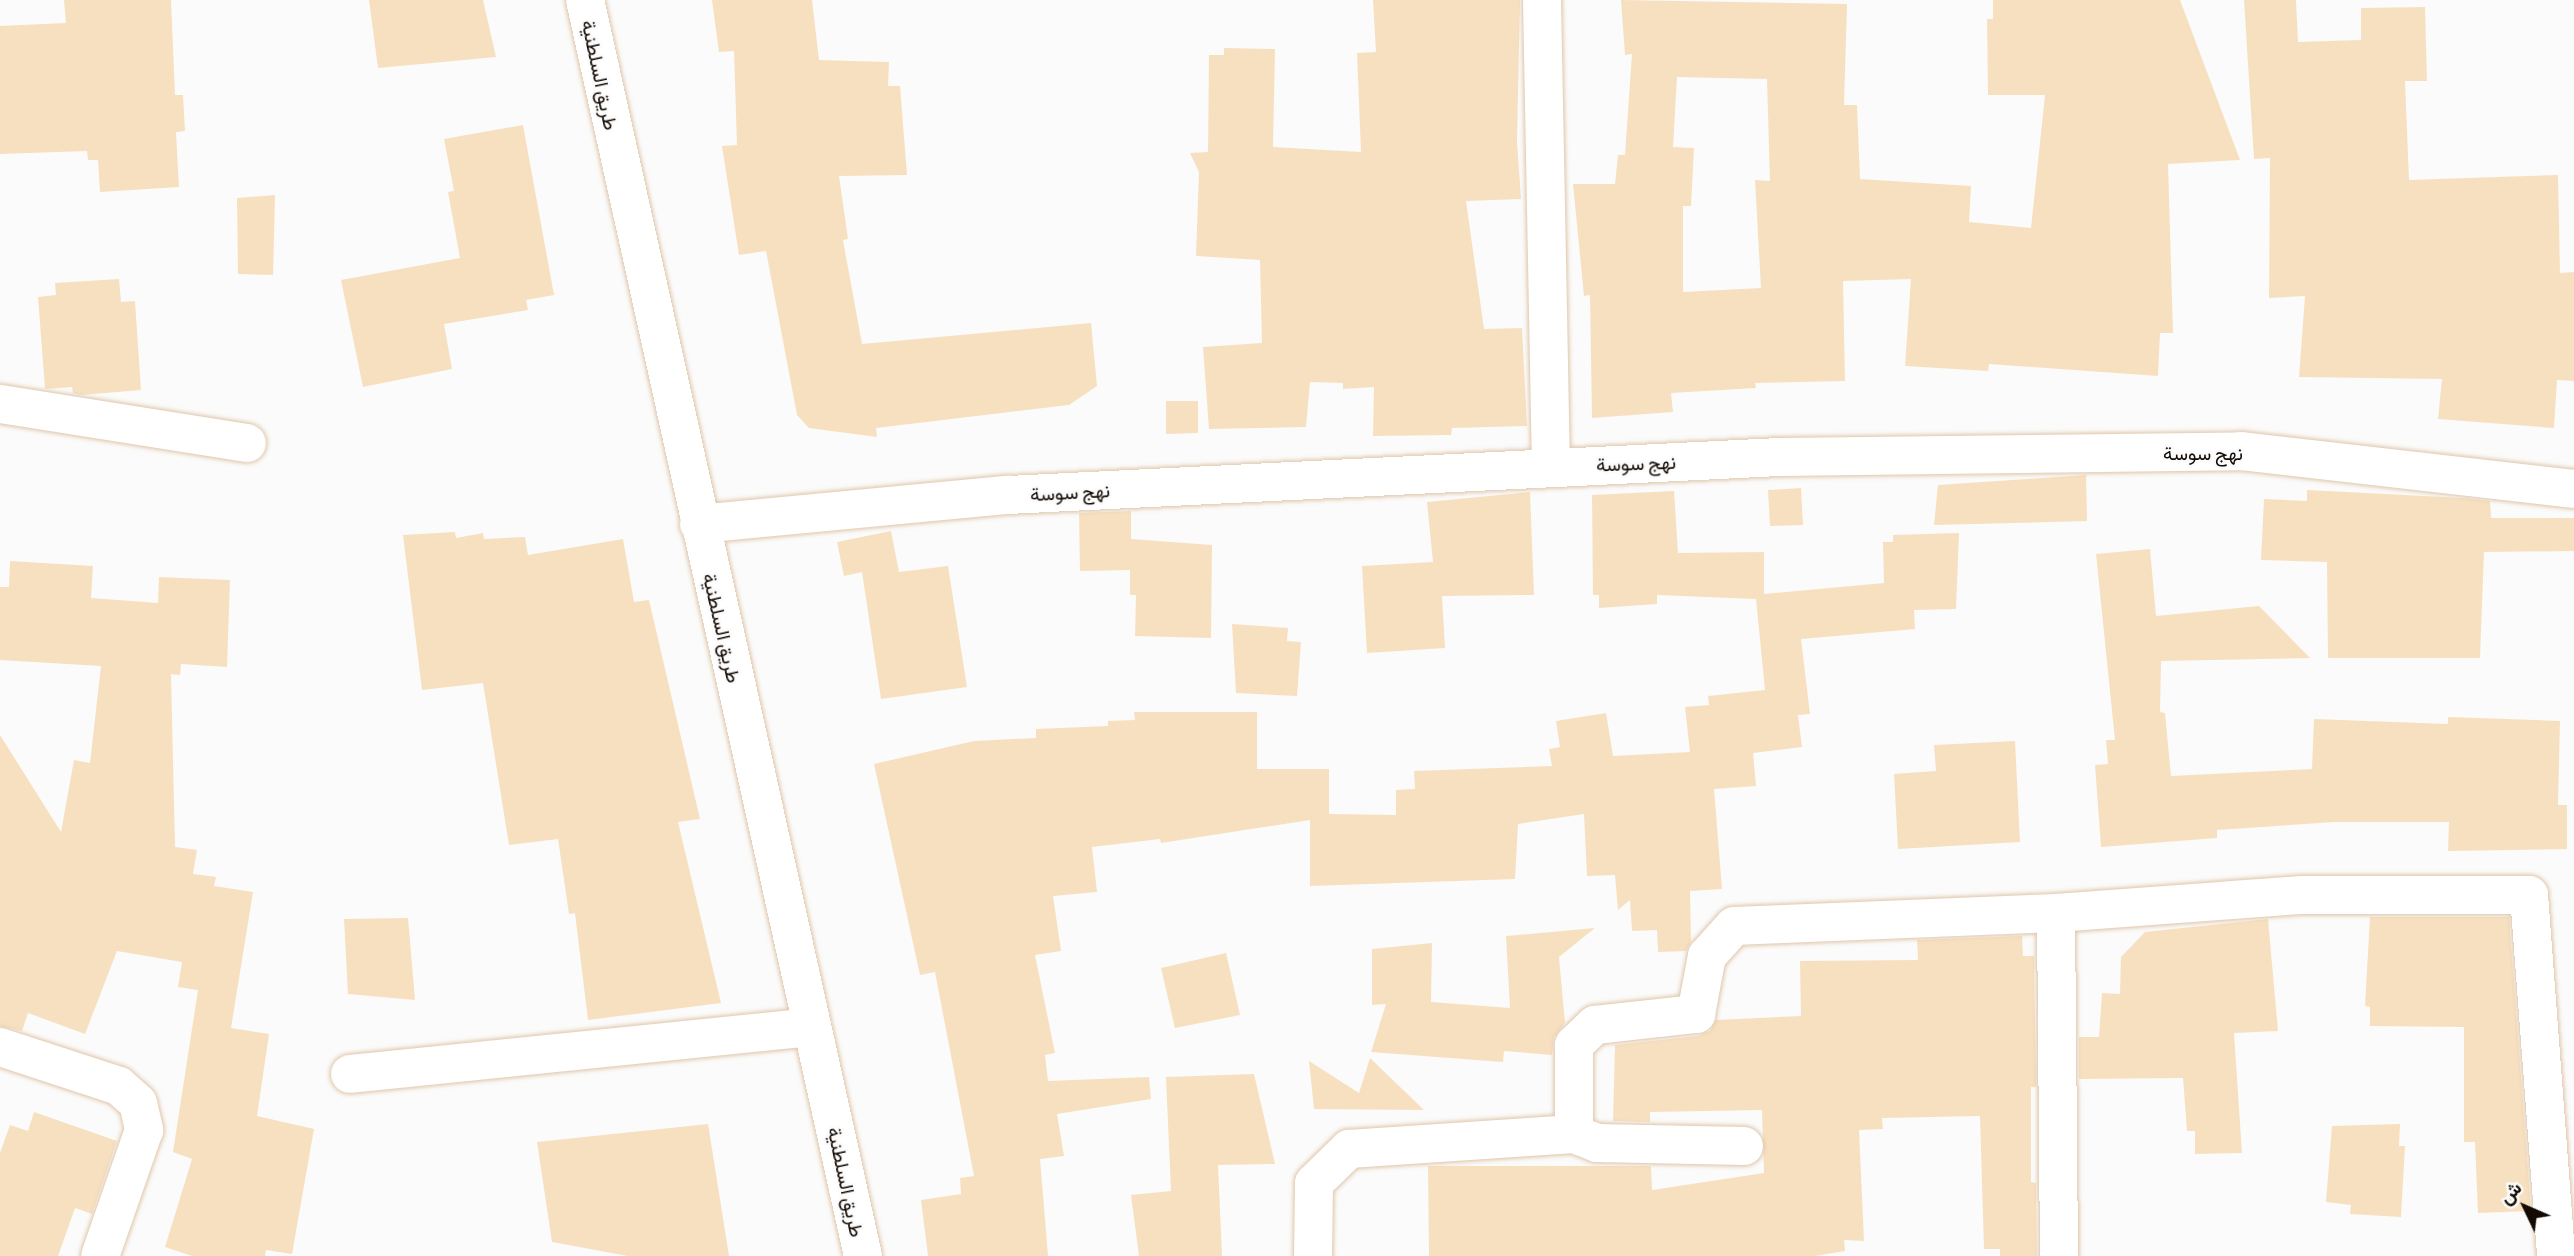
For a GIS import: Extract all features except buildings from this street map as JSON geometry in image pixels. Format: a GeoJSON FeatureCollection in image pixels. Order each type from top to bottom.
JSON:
{"type":"FeatureCollection","features":[{"type":"Feature","properties":{"kind":"street","name":"طريق السلطنية"},"geometry":{"type":"LineString","coordinates":[[585,0],[863,1256]]}},
{"type":"Feature","properties":{"kind":"street"},"geometry":{"type":"LineString","coordinates":[[1542,0],[1551,466]]}},
{"type":"Feature","properties":{"kind":"street"},"geometry":{"type":"LineString","coordinates":[[0,404],[247,443]]}},
{"type":"Feature","properties":{"kind":"street","name":"نهج سوسة"},"geometry":{"type":"LineString","coordinates":[[699,524],[1008,495],[1551,466],[1779,457],[2241,451],[2574,489]]}},
{"type":"Feature","properties":{"kind":"street"},"geometry":{"type":"LineString","coordinates":[[1574,1134],[1574,1045],[1595,1025],[1696,1014],[1707,956],[1734,926],[2056,913],[2302,895],[2529,895],[2556,1256]]}},
{"type":"Feature","properties":{"kind":"street"},"geometry":{"type":"LineString","coordinates":[[2056,913],[2060,1256]]}},
{"type":"Feature","properties":{"kind":"street"},"geometry":{"type":"LineString","coordinates":[[350,1074],[812,1027]]}},
{"type":"Feature","properties":{"kind":"street"},"geometry":{"type":"LineString","coordinates":[[0,1047],[119,1086],[138,1103],[144,1130],[100,1256]]}},
{"type":"Feature","properties":{"kind":"street"},"geometry":{"type":"LineString","coordinates":[[1313,1256],[1314,1183],[1349,1149],[1574,1134],[1597,1143],[1744,1146]]}}]}
